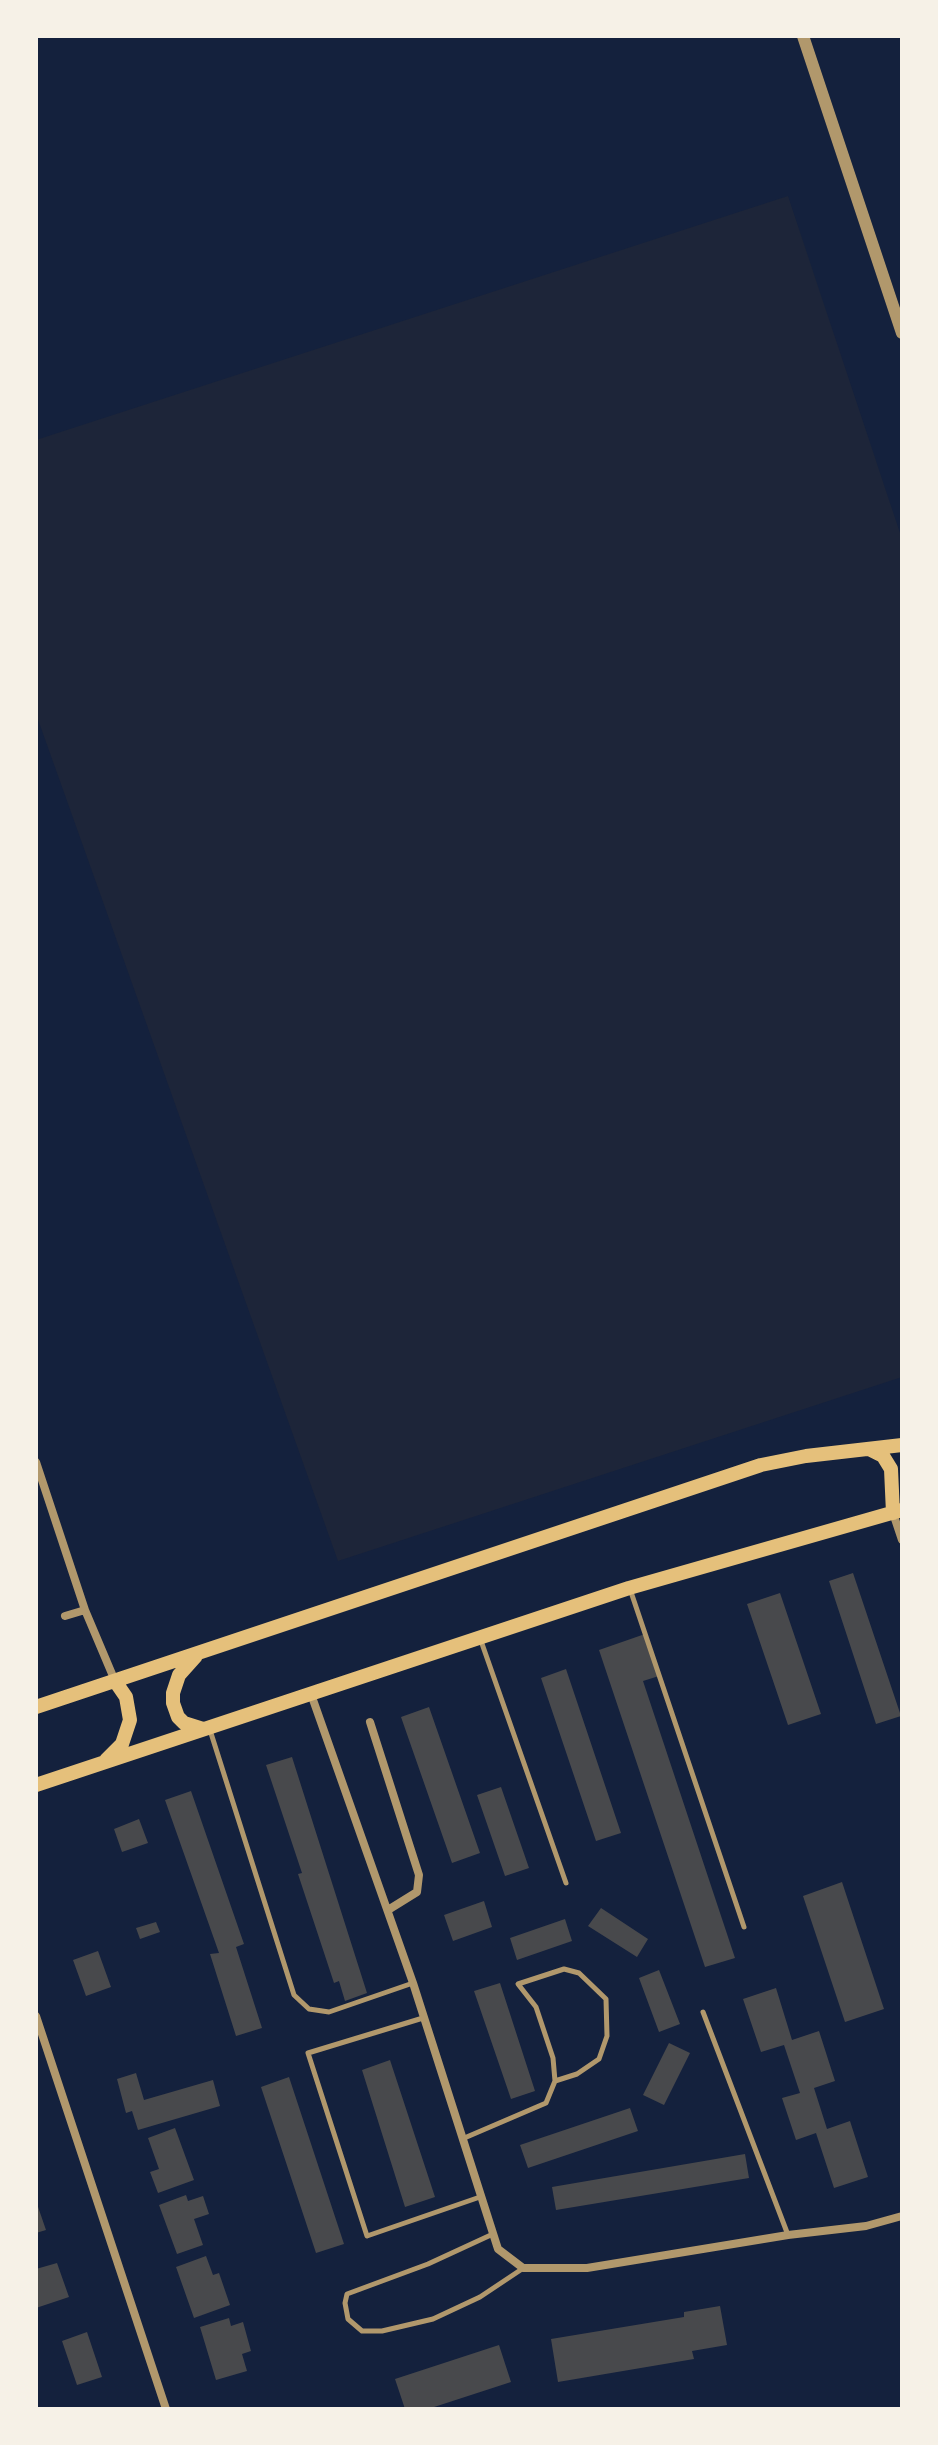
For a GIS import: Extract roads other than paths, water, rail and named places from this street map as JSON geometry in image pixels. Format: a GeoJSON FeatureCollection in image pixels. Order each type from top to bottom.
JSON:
{"type":"FeatureCollection","features":[{"type":"Feature","properties":{"kind":"main road"},"geometry":{"type":"LineString","coordinates":[[36,1707],[751,1468],[806,1456],[902,1445]]}},
{"type":"Feature","properties":{"kind":"main road"},"geometry":{"type":"LineString","coordinates":[[36,1785],[629,1588],[897,1512],[891,1469],[883,1456],[869,1449]]}},
{"type":"Feature","properties":{"kind":"main road"},"geometry":{"type":"LineString","coordinates":[[203,1651],[184,1667],[173,1693],[178,1717],[191,1727],[206,1728]]}},
{"type":"Feature","properties":{"kind":"main road"},"geometry":{"type":"LineString","coordinates":[[103,1762],[122,1744],[129,1729],[126,1697],[115,1681]]}},
{"type":"Feature","properties":{"kind":"street"},"geometry":{"type":"LineString","coordinates":[[803,36],[902,333]]}},
{"type":"Feature","properties":{"kind":"street"},"geometry":{"type":"LineString","coordinates":[[36,1462],[85,1610],[115,1681]]}},
{"type":"Feature","properties":{"kind":"street"},"geometry":{"type":"LineString","coordinates":[[897,1512],[902,1540]]}},
{"type":"Feature","properties":{"kind":"street"},"geometry":{"type":"LineString","coordinates":[[65,1616],[85,1610]]}},
{"type":"Feature","properties":{"kind":"street"},"geometry":{"type":"LineString","coordinates":[[311,1694],[413,1983],[498,2249],[523,2268],[587,2268],[788,2235],[866,2226],[902,2216]]}},
{"type":"Feature","properties":{"kind":"street"},"geometry":{"type":"LineString","coordinates":[[370,1722],[419,1875],[417,1892],[388,1910]]}},
{"type":"Feature","properties":{"kind":"street"},"geometry":{"type":"LineString","coordinates":[[36,2016],[166,2409]]}},
{"type":"Feature","properties":{"kind":"lane"},"geometry":{"type":"LineString","coordinates":[[629,1588],[744,1927]]}},
{"type":"Feature","properties":{"kind":"lane"},"geometry":{"type":"LineString","coordinates":[[480,1637],[566,1883]]}},
{"type":"Feature","properties":{"kind":"lane"},"geometry":{"type":"LineString","coordinates":[[206,1728],[294,1995],[309,2009],[329,2012],[413,1983]]}},
{"type":"Feature","properties":{"kind":"lane"},"geometry":{"type":"LineString","coordinates":[[461,2139],[546,2103],[555,2081],[553,2058],[536,2007],[518,1984],[564,1969],[579,1973],[606,1999],[607,2036],[599,2059],[577,2074],[555,2081]]}},
{"type":"Feature","properties":{"kind":"lane"},"geometry":{"type":"LineString","coordinates":[[703,2012],[788,2235]]}},
{"type":"Feature","properties":{"kind":"lane"},"geometry":{"type":"LineString","coordinates":[[423,2018],[308,2053],[367,2236],[480,2197]]}},
{"type":"Feature","properties":{"kind":"lane"},"geometry":{"type":"LineString","coordinates":[[493,2234],[428,2264],[347,2294],[348,2319],[362,2331],[382,2331],[433,2319],[480,2297],[523,2268]]}}]}
